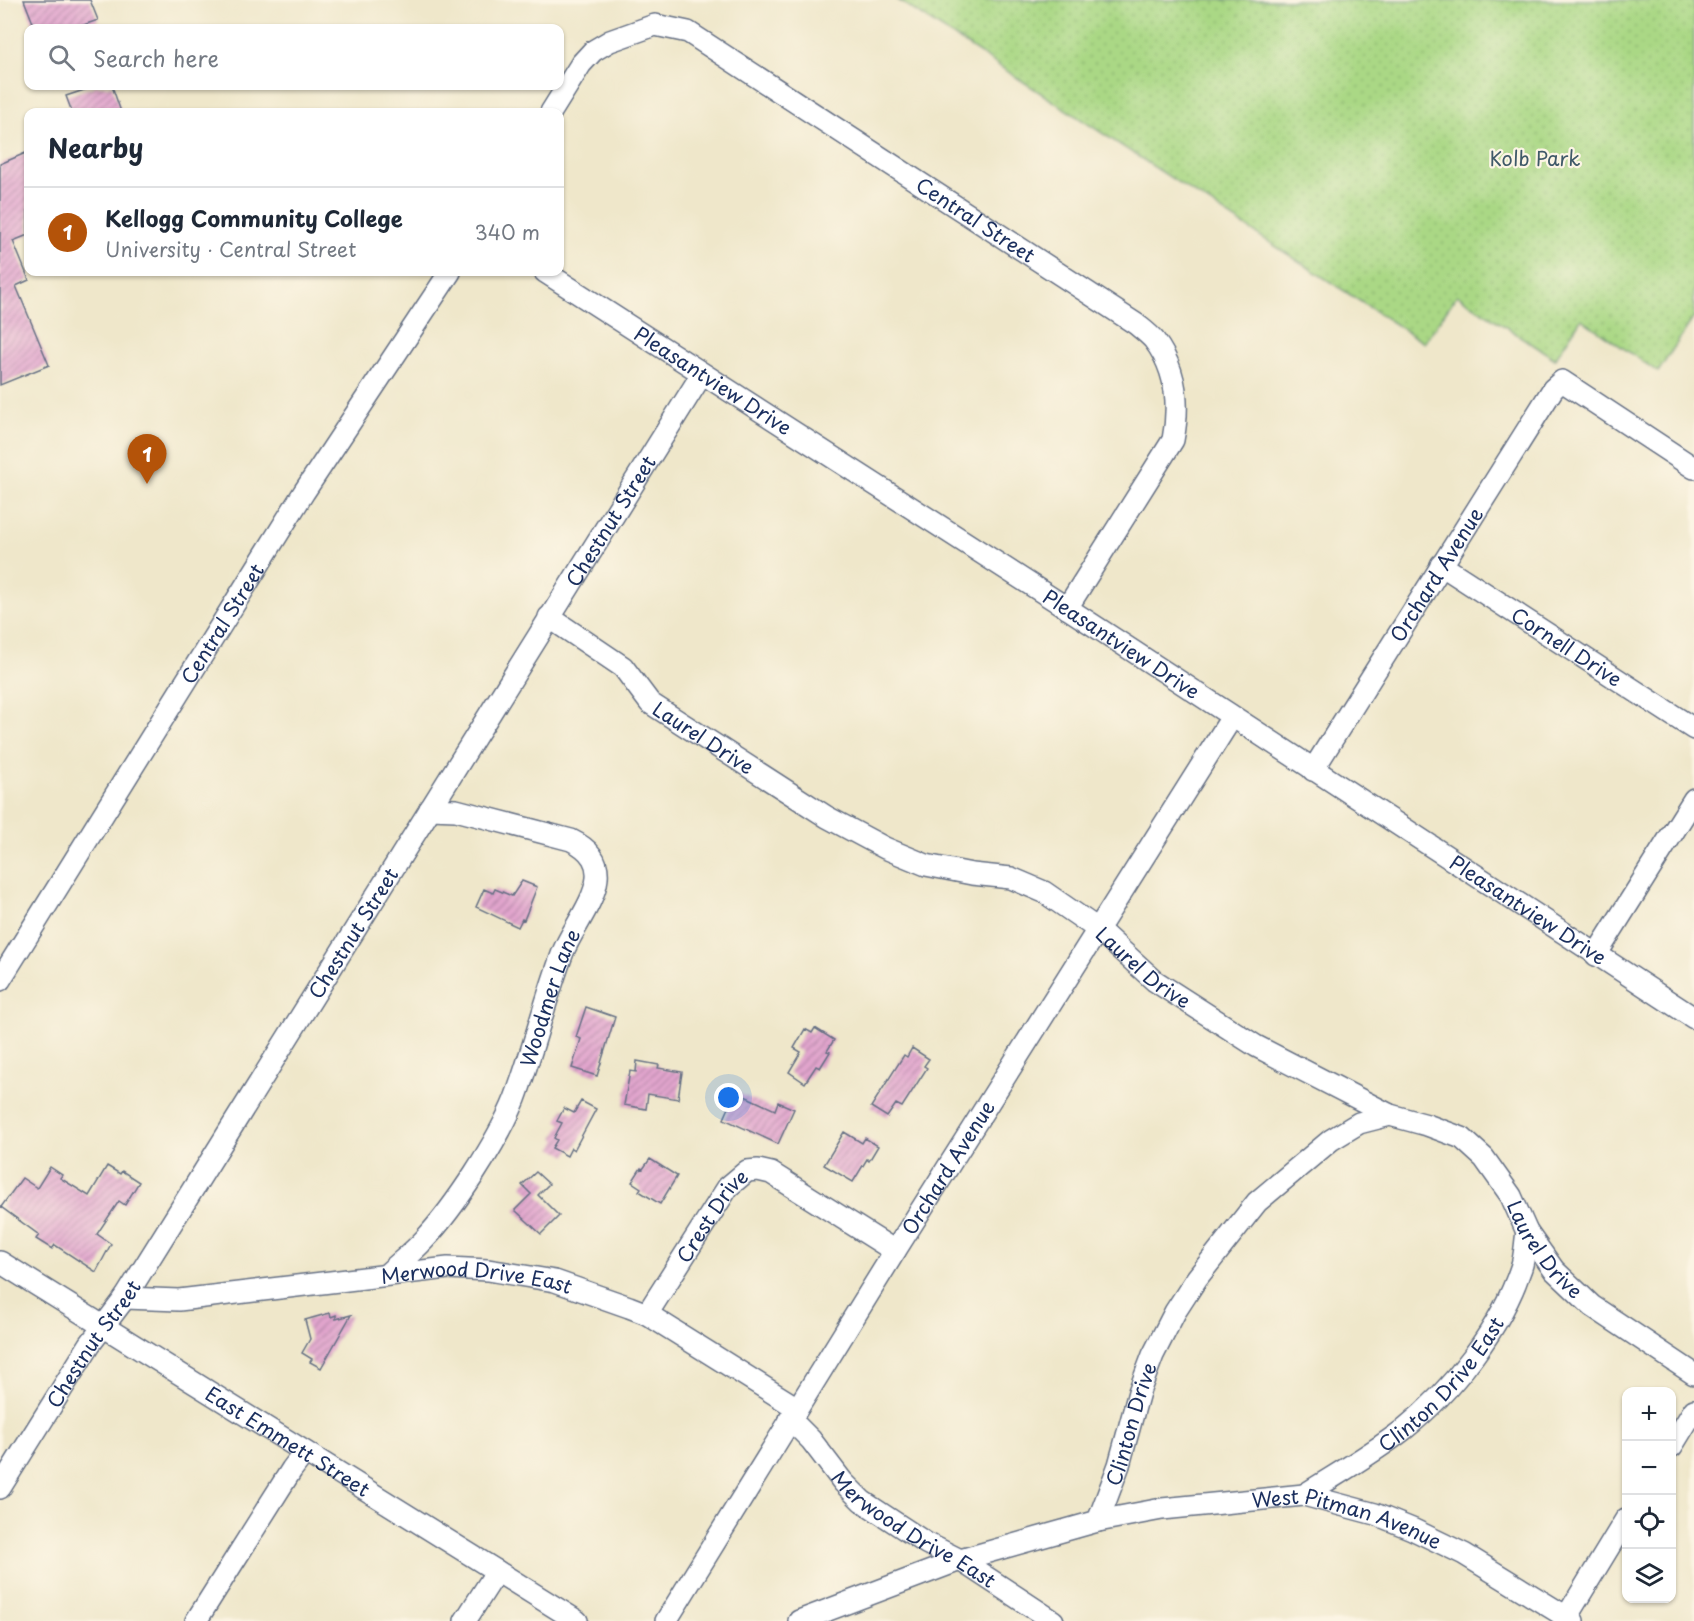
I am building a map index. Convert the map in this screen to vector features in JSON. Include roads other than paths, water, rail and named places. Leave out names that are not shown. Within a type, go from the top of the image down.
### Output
[{"type":"street","name":"Central Street","points":[[554,108],[581,64],[593,51],[610,41],[655,25],[688,32],[1136,324],[1154,340],[1166,361],[1175,385],[1178,415],[1173,440],[1067,609]]},
{"type":"street","name":"Central Street","points":[[0,980],[304,492],[447,276]]},
{"type":"street","name":"Pleasantview Drive","points":[[551,276],[1694,1018]]},
{"type":"street","name":"Chestnut Street","points":[[0,1488],[103,1326],[125,1298],[702,374]]},
{"type":"street","name":"Orchard Avenue","points":[[1313,770],[1553,389],[1562,381],[1694,468]]},
{"type":"street","name":"Cornell Drive","points":[[1441,565],[1694,729]]},
{"type":"street","name":"Laurel Drive","points":[[549,617],[623,667],[650,703],[827,817],[885,848],[926,865],[972,874],[1011,878],[1044,892],[1099,930],[1155,981],[1247,1040],[1390,1115],[1462,1138],[1484,1158],[1511,1196],[1527,1232],[1554,1270],[1592,1306],[1694,1374]]},
{"type":"street","name":"Orchard Avenue","points":[[666,1621],[895,1251],[1232,717]]},
{"type":"street","points":[[1596,955],[1694,799]]},
{"type":"street","name":"Woodmer Lane","points":[[387,1274],[424,1241],[468,1181],[494,1140],[514,1101],[564,951],[597,883],[596,870],[591,856],[583,846],[571,840],[456,810],[430,809]]},
{"type":"street","name":"Clinton Drive","points":[[1098,1521],[1119,1465],[1139,1392],[1153,1355],[1175,1312],[1197,1278],[1257,1202],[1331,1140],[1359,1123],[1390,1115]]},
{"type":"street","name":"Crest Drive","points":[[647,1314],[728,1187],[747,1171],[758,1170],[786,1181],[895,1251]]},
{"type":"street","name":"Clinton Drive East","points":[[1304,1495],[1404,1429],[1442,1394],[1475,1353],[1502,1312],[1521,1267],[1527,1232]]},
{"type":"street","name":"East Emmett Street","points":[[0,1262],[577,1621]]},
{"type":"street","name":"Merwood Drive East","points":[[125,1298],[179,1300],[448,1268],[488,1270],[555,1281],[647,1314],[794,1414],[843,1482],[862,1501],[926,1543],[960,1560],[1053,1621]]},
{"type":"street","points":[[1674,1441],[1694,1410]]},
{"type":"street","points":[[196,1621],[305,1452]]},
{"type":"street","name":"West Pitman Avenue","points":[[1098,1521],[1162,1509],[1304,1495],[1375,1514],[1412,1529],[1464,1554],[1568,1620]]},
{"type":"street","points":[[799,1621],[960,1560],[1098,1521]]},
{"type":"street","points":[[1568,1620],[1622,1526]]},
{"type":"street","points":[[465,1621],[496,1571]]},
{"type":"place","name":"Kellogg Community College","points":[[147,484]]},
{"type":"park label","name":"Kolb Park","points":[[1535,158]]}]
